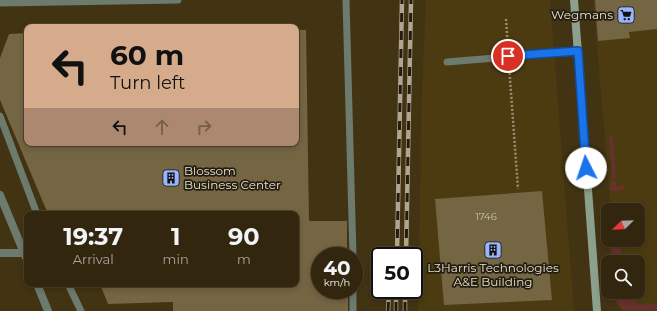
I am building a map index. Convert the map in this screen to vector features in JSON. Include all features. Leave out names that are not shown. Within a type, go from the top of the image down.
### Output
[{"type":"main road","points":[[574,0],[597,311]]},
{"type":"street","points":[[0,195],[24,251]]},
{"type":"street","points":[[0,253],[24,256]]},
{"type":"street","points":[[38,287],[48,311]]},
{"type":"lane","points":[[0,3],[178,0]]},
{"type":"lane","points":[[346,0],[353,247]]},
{"type":"lane","points":[[447,62],[578,51]]},
{"type":"lane","points":[[0,116],[36,211]]},
{"type":"lane","points":[[69,287],[81,311]]},
{"type":"lane","points":[[353,311],[354,299]]},
{"type":"path","points":[[506,19],[518,189]]},
{"type":"shaded area","points":[[426,0],[550,0],[574,311],[418,311],[418,299],[423,299],[423,247],[419,247],[422,91]]},
{"type":"shaded area","points":[[593,0],[657,0],[657,311],[623,311],[614,301],[614,299],[645,299],[645,255],[610,255],[610,247],[645,247],[645,203],[610,203]]},
{"type":"shaded area","points":[[609,136],[613,136],[616,178],[612,178]]},
{"type":"shaded area","points":[[610,178],[611,181],[616,181],[616,186],[624,185],[626,189],[615,191],[609,190],[611,188]]},
{"type":"shaded area","points":[[611,247],[621,247],[621,255],[612,255]]},
{"type":"shaded area","points":[[616,299],[637,299],[637,304],[657,304],[657,310],[622,310],[617,303]]},
{"type":"building","name":"Wegmans","points":[[595,0],[657,0],[657,29],[629,32],[630,38],[598,41]]},
{"type":"building","name":"Blossom Business Center","points":[[299,30],[306,30],[309,221],[347,221],[347,247],[311,247],[311,299],[348,299],[348,311],[173,311],[173,302],[108,304],[101,287],[299,287],[299,211],[47,211],[0,100],[0,58],[9,34],[24,33],[24,146],[299,146]]},
{"type":"building","name":"L3Harris Technologies A&E Building","points":[[542,191],[552,300],[444,305],[435,199]]},
{"type":"railway","points":[[397,247],[402,0]]},
{"type":"railway","points":[[406,247],[411,0]]},
{"type":"railway","points":[[388,311],[389,299]]},
{"type":"railway","points":[[396,299],[396,311]]},
{"type":"railway","points":[[405,299],[405,311]]},
{"type":"place","name":"Wegmans","points":[[626,15]]},
{"type":"place","name":"Blossom Business Center","points":[[171,178]]},
{"type":"place","name":"L3Harris Technologies A&E Building","points":[[493,250]]},
{"type":"route","points":[[508,56],[578,51],[586,168]]}]
